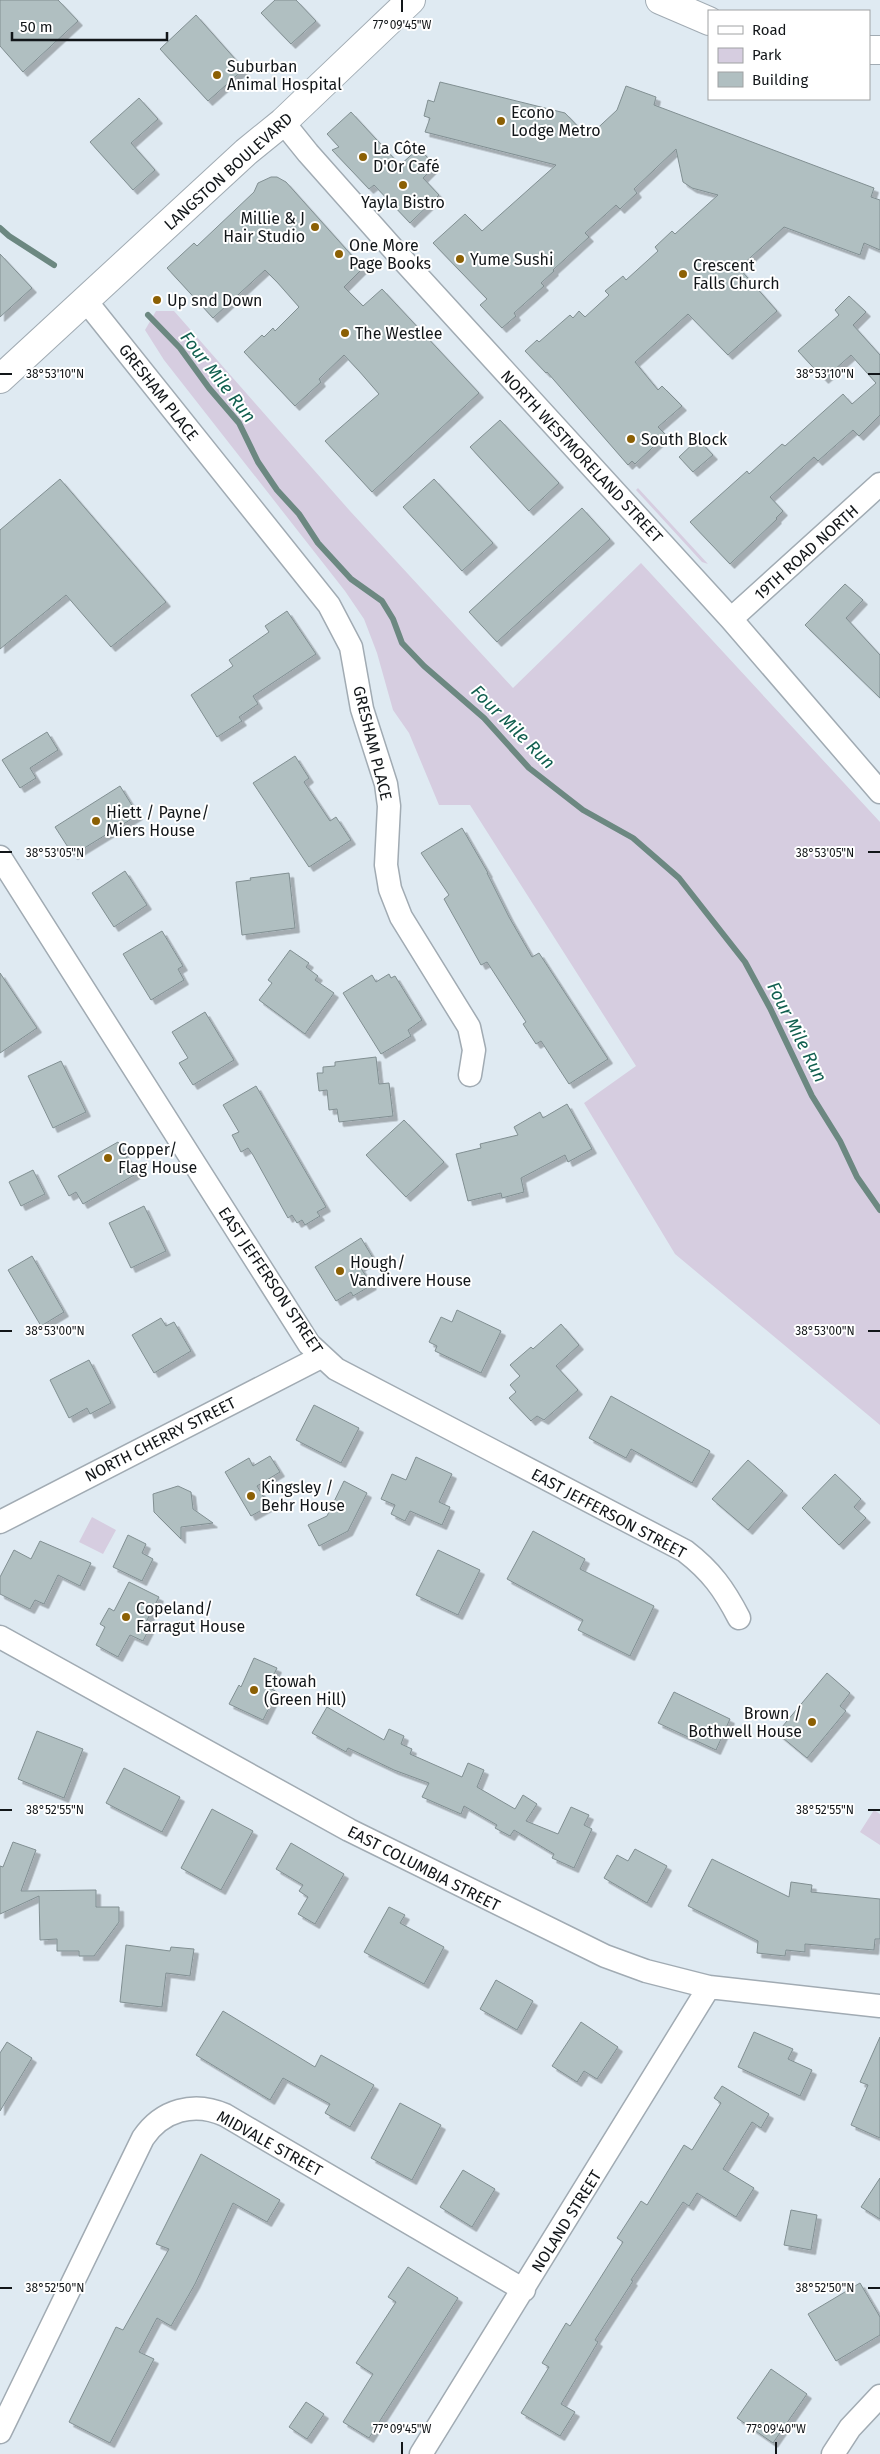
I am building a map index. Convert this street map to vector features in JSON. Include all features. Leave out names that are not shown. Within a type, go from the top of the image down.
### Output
[{"type":"main road","name":"LANGSTON BOULEVARD","points":[[0,379],[246,152],[283,122],[411,0]]},
{"type":"main road","points":[[660,0],[708,21]]},
{"type":"street","name":"NORTH WESTMORELAND STREET","points":[[283,122],[409,267],[731,619],[880,792]]},
{"type":"street","name":"GRESHAM PLACE","points":[[86,301],[329,606],[342,626],[351,646],[362,709],[386,784],[389,806],[386,865],[390,889],[402,917],[469,1026],[474,1050],[470,1075]]},
{"type":"street","name":"19TH ROAD NORTH","points":[[731,619],[880,484]]},
{"type":"street","name":"EAST JEFFERSON STREET","points":[[0,857],[309,1344],[321,1357],[336,1369],[684,1551],[705,1567],[725,1591],[739,1618]]},
{"type":"street","name":"NORTH CHERRY STREET","points":[[0,1522],[321,1357]]},
{"type":"street","name":"EAST COLUMBIA STREET","points":[[0,1637],[349,1830],[567,1940],[633,1966],[709,1987],[880,2006]]},
{"type":"street","name":"NOLAND STREET","points":[[421,2454],[524,2290],[709,1987]]},
{"type":"street","name":"MIDVALE STREET","points":[[0,2432],[143,2138],[150,2126],[160,2119],[184,2110],[206,2108],[225,2115],[524,2290]]},
{"type":"street","points":[[833,2454],[850,2428],[880,2396]]},
{"type":"green space","points":[[156,311],[174,311],[350,511],[513,688],[641,563],[880,822],[880,1425],[675,1254],[584,1103],[636,1066],[470,805],[439,805],[409,733],[393,710],[377,653],[364,619],[345,591],[164,360],[145,330]]},
{"type":"green space","points":[[638,488],[708,564],[702,562],[636,490]]},
{"type":"green space","points":[[92,1517],[116,1530],[103,1554],[79,1542]]},
{"type":"green space","points":[[874,1810],[880,1814],[880,1845],[860,1832]]},
{"type":"building","points":[[0,0],[58,0],[78,21],[23,72],[0,46]]},
{"type":"building","points":[[275,0],[296,0],[316,21],[291,44],[261,13]]},
{"type":"building","points":[[196,15],[244,69],[208,101],[160,49]]},
{"type":"building","name":"Crescent Falls Church","points":[[440,82],[565,113],[588,137],[617,110],[626,86],[656,97],[654,105],[874,188],[871,197],[880,200],[880,250],[864,243],[860,255],[784,227],[739,268],[777,311],[728,355],[688,314],[635,362],[658,390],[662,386],[682,406],[658,427],[666,435],[635,464],[632,461],[628,465],[547,372],[525,351],[537,340],[539,342],[570,315],[573,318],[579,311],[585,317],[609,295],[605,291],[623,276],[626,280],[658,251],[655,247],[672,231],[675,234],[718,195],[692,188],[683,182],[676,149],[634,189],[637,193],[620,209],[616,205],[585,233],[589,237],[553,270],[541,283],[544,286],[514,313],[516,316],[502,328],[480,305],[487,299],[433,243],[465,214],[482,231],[556,165],[425,132],[430,118],[424,116],[428,100],[434,102]]},
{"type":"building","points":[[139,98],[158,119],[131,143],[155,170],[133,190],[90,142]]},
{"type":"building","points":[[351,112],[400,165],[419,148],[435,166],[423,178],[439,195],[410,223],[374,185],[369,189],[332,150],[339,147],[327,134]]},
{"type":"building","name":"The Westlee","points":[[271,177],[277,177],[286,182],[363,268],[344,287],[363,306],[382,289],[479,393],[372,492],[325,441],[379,394],[359,371],[344,355],[319,379],[321,382],[295,406],[244,352],[262,335],[264,337],[273,328],[275,331],[299,307],[277,282],[265,270],[213,318],[167,268],[194,243],[197,246],[254,192],[258,183]]},
{"type":"building","points":[[0,254],[32,288],[0,317]]},
{"type":"building","points":[[849,296],[866,312],[853,325],[880,355],[880,415],[859,436],[853,430],[818,461],[814,457],[770,497],[783,511],[730,564],[690,522],[747,471],[749,474],[782,444],[785,446],[843,394],[852,404],[876,383],[851,355],[824,379],[798,351],[839,315],[835,310]]},
{"type":"building","points":[[500,420],[559,483],[529,511],[470,447]]},
{"type":"building","points":[[698,439],[713,455],[693,472],[679,457]]},
{"type":"building","points":[[60,479],[166,602],[111,647],[66,595],[0,649],[0,530]]},
{"type":"building","points":[[434,479],[493,543],[462,571],[403,507]]},
{"type":"building","points":[[582,508],[610,539],[497,642],[469,612]]},
{"type":"building","points":[[845,584],[863,600],[846,618],[880,655],[880,698],[805,625]]},
{"type":"building","points":[[287,611],[316,654],[253,696],[258,704],[239,717],[242,721],[217,737],[191,695],[233,666],[229,660],[269,632],[265,626]]},
{"type":"building","points":[[47,732],[58,750],[30,768],[36,778],[20,788],[2,760]]},
{"type":"building","points":[[295,756],[309,778],[304,782],[330,821],[336,817],[351,840],[309,867],[253,783]]},
{"type":"building","name":"Hiett / Payne/ Miers House","points":[[120,786],[138,815],[73,855],[55,827]]},
{"type":"building","points":[[462,828],[532,957],[539,953],[608,1059],[569,1084],[541,1041],[536,1044],[523,1024],[526,1022],[487,962],[481,965],[444,899],[449,895],[421,853]]},
{"type":"building","points":[[125,871],[147,905],[114,927],[92,893]]},
{"type":"building","points":[[289,873],[295,928],[242,935],[236,882],[251,880],[250,878]]},
{"type":"building","points":[[162,931],[183,966],[178,969],[184,980],[151,1000],[123,954]]},
{"type":"building","points":[[290,950],[309,963],[306,967],[318,976],[315,980],[334,993],[305,1034],[259,1000],[272,983],[268,980]]},
{"type":"building","points":[[0,973],[37,1028],[0,1053]]},
{"type":"building","points":[[389,974],[391,978],[395,976],[422,1020],[408,1030],[411,1036],[381,1054],[343,993],[372,975],[376,982]]},
{"type":"building","points":[[205,1012],[234,1060],[193,1085],[179,1063],[188,1058],[172,1032]]},
{"type":"building","points":[[376,1057],[379,1084],[389,1083],[393,1116],[339,1122],[337,1109],[329,1110],[327,1090],[319,1091],[317,1073],[323,1073],[323,1067],[335,1066],[335,1062]]},
{"type":"building","points":[[61,1061],[86,1112],[53,1128],[28,1076]]},
{"type":"building","points":[[256,1086],[326,1207],[317,1212],[320,1216],[305,1225],[302,1220],[297,1223],[292,1215],[288,1218],[253,1155],[248,1148],[241,1152],[232,1135],[239,1132],[223,1105]]},
{"type":"building","points":[[567,1104],[592,1149],[568,1162],[565,1155],[521,1178],[524,1192],[502,1198],[501,1193],[468,1201],[456,1154],[481,1148],[480,1144],[518,1135],[514,1127],[540,1112],[543,1118]]},
{"type":"building","points":[[404,1120],[444,1162],[406,1197],[366,1155]]},
{"type":"building","name":"Copper/ Flag House","points":[[118,1142],[136,1174],[83,1204],[76,1192],[69,1196],[58,1176]]},
{"type":"building","points":[[33,1170],[45,1194],[21,1206],[9,1182]]},
{"type":"building","points":[[144,1206],[166,1251],[131,1268],[109,1223]]},
{"type":"building","name":"Hough/ Vandivere House","points":[[361,1238],[373,1258],[360,1267],[372,1285],[353,1296],[351,1292],[336,1301],[315,1267]]},
{"type":"building","points":[[32,1256],[64,1312],[41,1326],[8,1270]]},
{"type":"building","points":[[457,1310],[501,1331],[481,1373],[435,1351],[437,1346],[429,1342],[441,1317],[452,1322]]},
{"type":"building","points":[[161,1318],[166,1326],[174,1322],[191,1351],[154,1373],[132,1335]]},
{"type":"building","points":[[561,1324],[579,1345],[556,1366],[578,1390],[544,1420],[537,1416],[531,1421],[509,1398],[516,1392],[510,1385],[520,1376],[510,1365],[531,1347],[533,1349]]},
{"type":"building","points":[[89,1360],[111,1403],[90,1414],[87,1408],[69,1418],[50,1380]]},
{"type":"building","points":[[611,1396],[710,1451],[692,1483],[631,1449],[626,1458],[589,1438]]},
{"type":"building","points":[[314,1405],[359,1428],[341,1463],[296,1440]]},
{"type":"building","name":"Kingsley / Behr House","points":[[270,1456],[280,1472],[257,1486],[269,1506],[251,1516],[225,1472],[249,1458],[253,1466]]},
{"type":"building","points":[[416,1457],[452,1474],[439,1502],[450,1507],[442,1525],[410,1511],[405,1521],[391,1514],[395,1505],[381,1499],[392,1474],[406,1480]]},
{"type":"building","points":[[748,1460],[783,1491],[748,1530],[712,1499]]},
{"type":"building","points":[[835,1474],[861,1499],[854,1507],[866,1518],[839,1545],[802,1508]]},
{"type":"building","points":[[344,1481],[367,1493],[348,1531],[319,1546],[308,1525],[327,1516]]},
{"type":"building","points":[[178,1486],[191,1492],[193,1509],[213,1523],[181,1527],[181,1539],[154,1512],[153,1494]]},
{"type":"building","points":[[533,1531],[585,1559],[580,1569],[654,1606],[630,1656],[578,1630],[583,1620],[507,1579]]},
{"type":"building","points":[[128,1535],[146,1544],[142,1553],[153,1559],[142,1581],[113,1567]]},
{"type":"building","points":[[40,1541],[91,1563],[80,1586],[58,1575],[44,1604],[35,1600],[30,1609],[0,1594],[0,1577],[14,1550],[31,1559]]},
{"type":"building","points":[[438,1550],[480,1570],[458,1615],[416,1595]]},
{"type":"building","name":"Copeland/ Farragut House","points":[[129,1582],[159,1597],[145,1624],[150,1627],[143,1641],[130,1635],[118,1657],[96,1645],[105,1627],[100,1624],[109,1608],[114,1611]]},
{"type":"building","name":"Etowah (Green Hill)","points":[[254,1658],[277,1668],[268,1687],[277,1692],[263,1720],[229,1704],[239,1685],[241,1687]]},
{"type":"building","name":"Brown / Bothwell House","points":[[827,1673],[850,1693],[840,1706],[846,1711],[807,1758],[777,1733]]},
{"type":"building","points":[[674,1692],[730,1719],[716,1750],[658,1723]]},
{"type":"building","points":[[327,1707],[384,1740],[389,1729],[404,1736],[401,1744],[412,1749],[410,1754],[462,1777],[468,1763],[484,1770],[477,1787],[515,1809],[523,1795],[537,1804],[526,1821],[558,1834],[571,1807],[589,1815],[584,1825],[592,1829],[574,1868],[552,1858],[554,1854],[514,1830],[510,1836],[495,1828],[497,1825],[464,1806],[461,1814],[422,1797],[429,1783],[394,1770],[348,1748],[346,1752],[312,1733]]},
{"type":"building","points":[[37,1731],[83,1749],[64,1798],[18,1779]]},
{"type":"building","points":[[124,1768],[180,1797],[162,1832],[106,1803]]},
{"type":"building","points":[[212,1809],[253,1831],[221,1890],[181,1868]]},
{"type":"building","points":[[13,1842],[36,1850],[21,1891],[96,1890],[96,1907],[119,1907],[119,1922],[94,1956],[79,1956],[79,1951],[57,1951],[57,1939],[40,1940],[39,1896],[0,1914],[0,1866],[3,1867]]},
{"type":"building","points":[[291,1843],[344,1874],[315,1924],[298,1914],[308,1897],[299,1891],[303,1885],[276,1869]]},
{"type":"building","points":[[635,1849],[667,1866],[647,1903],[604,1878],[617,1855],[628,1861]]},
{"type":"building","points":[[712,1859],[789,1897],[791,1882],[812,1885],[811,1892],[880,1899],[880,1939],[875,1939],[874,1950],[805,1944],[805,1952],[786,1950],[785,1956],[757,1953],[758,1941],[688,1906]]},
{"type":"building","points":[[389,1907],[405,1915],[400,1923],[444,1947],[424,1984],[364,1952]]},
{"type":"building","points":[[126,1945],[170,1951],[171,1947],[194,1949],[190,1976],[166,1973],[162,2007],[120,2002]]},
{"type":"building","points":[[496,1980],[533,2001],[517,2030],[480,2009]]},
{"type":"building","points":[[223,2011],[315,2067],[321,2055],[374,2085],[350,2127],[325,2113],[330,2104],[283,2078],[270,2100],[196,2055]]},
{"type":"building","points":[[581,2022],[618,2047],[597,2079],[584,2071],[577,2082],[552,2066]]},
{"type":"building","points":[[754,2032],[793,2049],[788,2059],[812,2070],[800,2096],[738,2067]]},
{"type":"building","points":[[880,2037],[880,2138],[851,2125],[868,2085],[860,2082]]},
{"type":"building","points":[[7,2042],[32,2058],[0,2111],[0,2053]]},
{"type":"building","points":[[722,2086],[769,2114],[761,2128],[752,2122],[723,2169],[754,2188],[736,2217],[697,2193],[689,2206],[683,2202],[631,2280],[633,2281],[595,2340],[598,2342],[561,2404],[575,2412],[560,2436],[521,2413],[549,2367],[542,2363],[566,2323],[570,2326],[623,2242],[617,2238],[641,2201],[647,2205],[684,2145],[692,2150],[721,2103],[714,2098]]},
{"type":"building","points":[[400,2103],[441,2125],[412,2180],[371,2158]]},
{"type":"building","points":[[201,2154],[280,2200],[267,2222],[233,2203],[195,2284],[171,2326],[157,2318],[139,2352],[154,2359],[110,2443],[69,2422],[116,2327],[123,2330],[169,2249],[156,2244]]},
{"type":"building","points":[[463,2170],[495,2189],[472,2227],[440,2207]]},
{"type":"building","points":[[880,2178],[880,2219],[861,2207]]},
{"type":"building","points":[[791,2210],[817,2215],[811,2250],[784,2245]]},
{"type":"building","points":[[408,2267],[458,2298],[369,2438],[343,2422],[373,2374],[356,2363],[396,2302],[388,2297]]},
{"type":"building","points":[[860,2283],[880,2317],[880,2335],[836,2361],[808,2314]]},
{"type":"building","points":[[771,2369],[807,2394],[773,2443],[737,2418]]},
{"type":"building","points":[[306,2402],[324,2414],[307,2439],[289,2427]]},
{"type":"waterway","name":"Four Mile Run","points":[[0,228],[9,236],[54,265]]},
{"type":"waterway","name":"Four Mile Run","points":[[148,315],[180,348],[209,388],[239,423],[258,462],[277,490],[299,514],[318,543],[351,579],[382,601],[393,619],[402,643],[424,666],[484,718],[529,768],[583,810],[633,838],[679,878],[745,962],[770,1008],[812,1096],[840,1141],[857,1177],[880,1210]]},
{"type":"place","name":"Suburban Animal Hospital","points":[[217,75]]},
{"type":"place","name":"Econo Lodge Metro","points":[[501,121]]},
{"type":"place","name":"La Côte D'Or Café","points":[[363,157]]},
{"type":"place","name":"Yayla Bistro","points":[[403,185]]},
{"type":"place","name":"Millie & J Hair Studio","points":[[315,227]]},
{"type":"place","name":"One More Page Books","points":[[339,254]]},
{"type":"place","name":"Yume Sushi","points":[[460,259]]},
{"type":"place","name":"Crescent Falls Church","points":[[683,274]]},
{"type":"place","name":"Up snd Down","points":[[157,300]]},
{"type":"place","name":"The Westlee","points":[[345,333]]},
{"type":"place","name":"South Block","points":[[631,439]]},
{"type":"place","name":"Hiett / Payne/ Miers House","points":[[96,821]]},
{"type":"place","name":"Copper/ Flag House","points":[[108,1158]]},
{"type":"place","name":"Hough/ Vandivere House","points":[[340,1271]]},
{"type":"place","name":"Kingsley / Behr House","points":[[251,1496]]},
{"type":"place","name":"Copeland/ Farragut House","points":[[126,1617]]},
{"type":"place","name":"Etowah (Green Hill)","points":[[254,1690]]},
{"type":"place","name":"Brown / Bothwell House","points":[[812,1722]]}]
